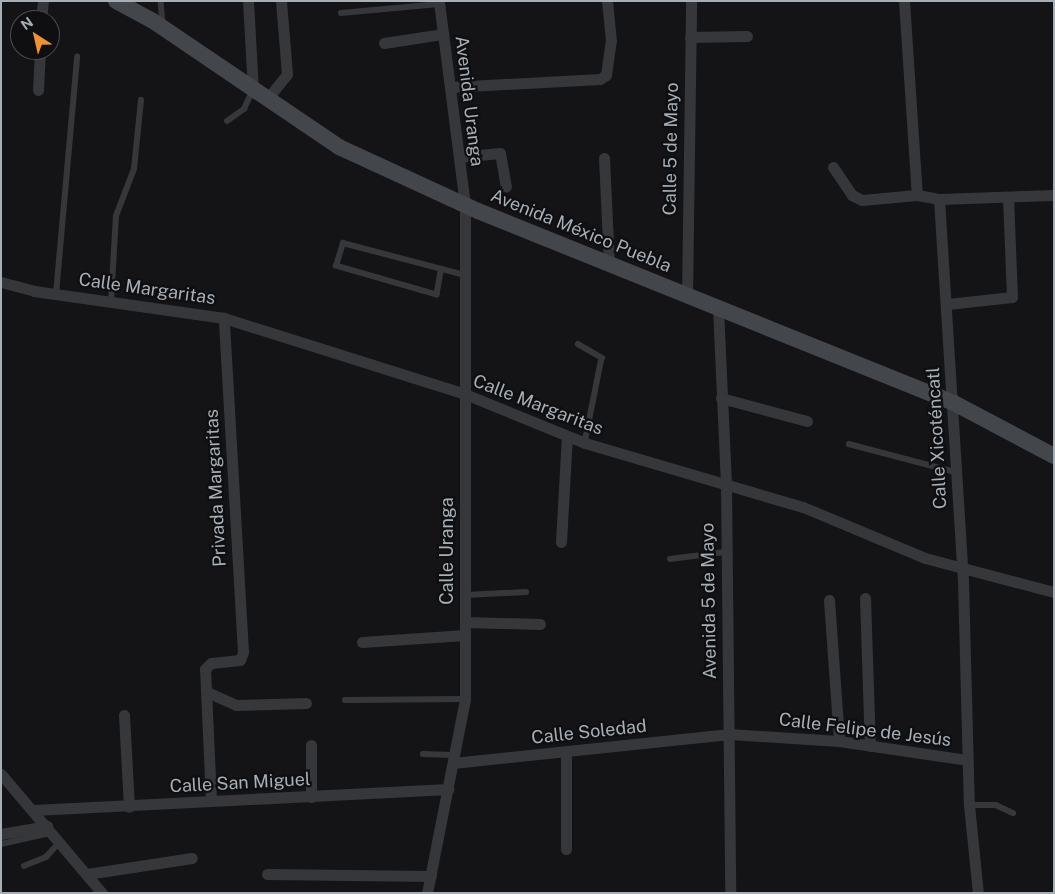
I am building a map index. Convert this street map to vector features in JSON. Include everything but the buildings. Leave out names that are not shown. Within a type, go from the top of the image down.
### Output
[{"type":"main road","name":"Avenida México Puebla","points":[[116,1],[164,29],[339,147],[465,205],[687,297],[954,403],[1054,456]]},
{"type":"street","points":[[248,1],[260,94],[287,74],[281,1]]},
{"type":"street","points":[[450,86],[600,79],[606,75],[611,41],[607,1]]},
{"type":"street","name":"Calle 5 de Mayo","points":[[687,297],[690,1]]},
{"type":"street","points":[[904,1],[917,196]]},
{"type":"street","name":"Avenida Uranga","points":[[439,2],[465,205]]},
{"type":"street","points":[[384,43],[443,34]]},
{"type":"street","points":[[690,37],[747,36]]},
{"type":"street","points":[[38,90],[40,60]]},
{"type":"street","points":[[459,157],[500,153],[506,186]]},
{"type":"street","points":[[604,158],[609,264]]},
{"type":"street","points":[[833,167],[852,194],[862,200],[917,196],[939,199],[1054,195]]},
{"type":"street","points":[[948,304],[1012,296],[1008,198]]},
{"type":"street","name":"Calle Xicoténcatl","points":[[939,199],[948,304],[954,403],[955,472],[963,569],[969,805],[978,893]]},
{"type":"street","name":"Calle Uranga","points":[[427,893],[465,699],[465,205]]},
{"type":"street","name":"Calle Margaritas","points":[[1,282],[56,294],[224,318],[465,394],[585,443],[726,486],[804,507],[925,558],[1054,592]]},
{"type":"street","name":"Avenida 5 de Mayo","points":[[718,308],[726,486],[725,552],[730,893]]},
{"type":"street","name":"Privada Margaritas","points":[[207,692],[206,665],[243,657],[224,318]]},
{"type":"street","points":[[721,398],[807,421]]},
{"type":"street","points":[[561,542],[567,436]]},
{"type":"street","points":[[865,598],[870,746]]},
{"type":"street","points":[[829,600],[839,741]]},
{"type":"street","points":[[465,622],[540,624]]},
{"type":"street","points":[[362,642],[465,635]]},
{"type":"street","points":[[212,800],[207,692],[236,705],[306,704]]},
{"type":"street","points":[[124,715],[129,806]]},
{"type":"street","name":"Calle Felipe de Jesús","points":[[729,734],[839,741],[967,760]]},
{"type":"street","name":"Calle Soledad","points":[[454,759],[566,753],[729,734]]},
{"type":"street","points":[[311,745],[311,797]]},
{"type":"street","points":[[566,753],[566,850]]},
{"type":"street","points":[[1,774],[34,810],[102,893]]},
{"type":"street","name":"Calle San Miguel","points":[[34,810],[448,789]]},
{"type":"street","points":[[1,834],[53,834]]},
{"type":"street","points":[[87,874],[192,858]]},
{"type":"street","points":[[267,874],[431,876]]},
{"type":"lane","points":[[161,1],[164,29]]},
{"type":"lane","points":[[341,13],[439,2]]},
{"type":"lane","points":[[56,294],[76,57]]},
{"type":"lane","points":[[227,121],[260,94]]},
{"type":"lane","points":[[111,302],[116,216],[134,169],[141,100]]},
{"type":"lane","points":[[441,272],[437,295],[336,266],[343,243],[441,272],[465,275]]},
{"type":"lane","points":[[578,344],[602,358],[585,443]]},
{"type":"lane","points":[[848,444],[955,472]]},
{"type":"lane","points":[[670,559],[725,552]]},
{"type":"lane","points":[[465,595],[526,592]]},
{"type":"lane","points":[[345,700],[465,699]]},
{"type":"lane","points":[[423,754],[454,759]]},
{"type":"lane","points":[[969,805],[996,805],[1013,813]]},
{"type":"lane","points":[[1,844],[53,834],[46,856],[24,866]]}]
